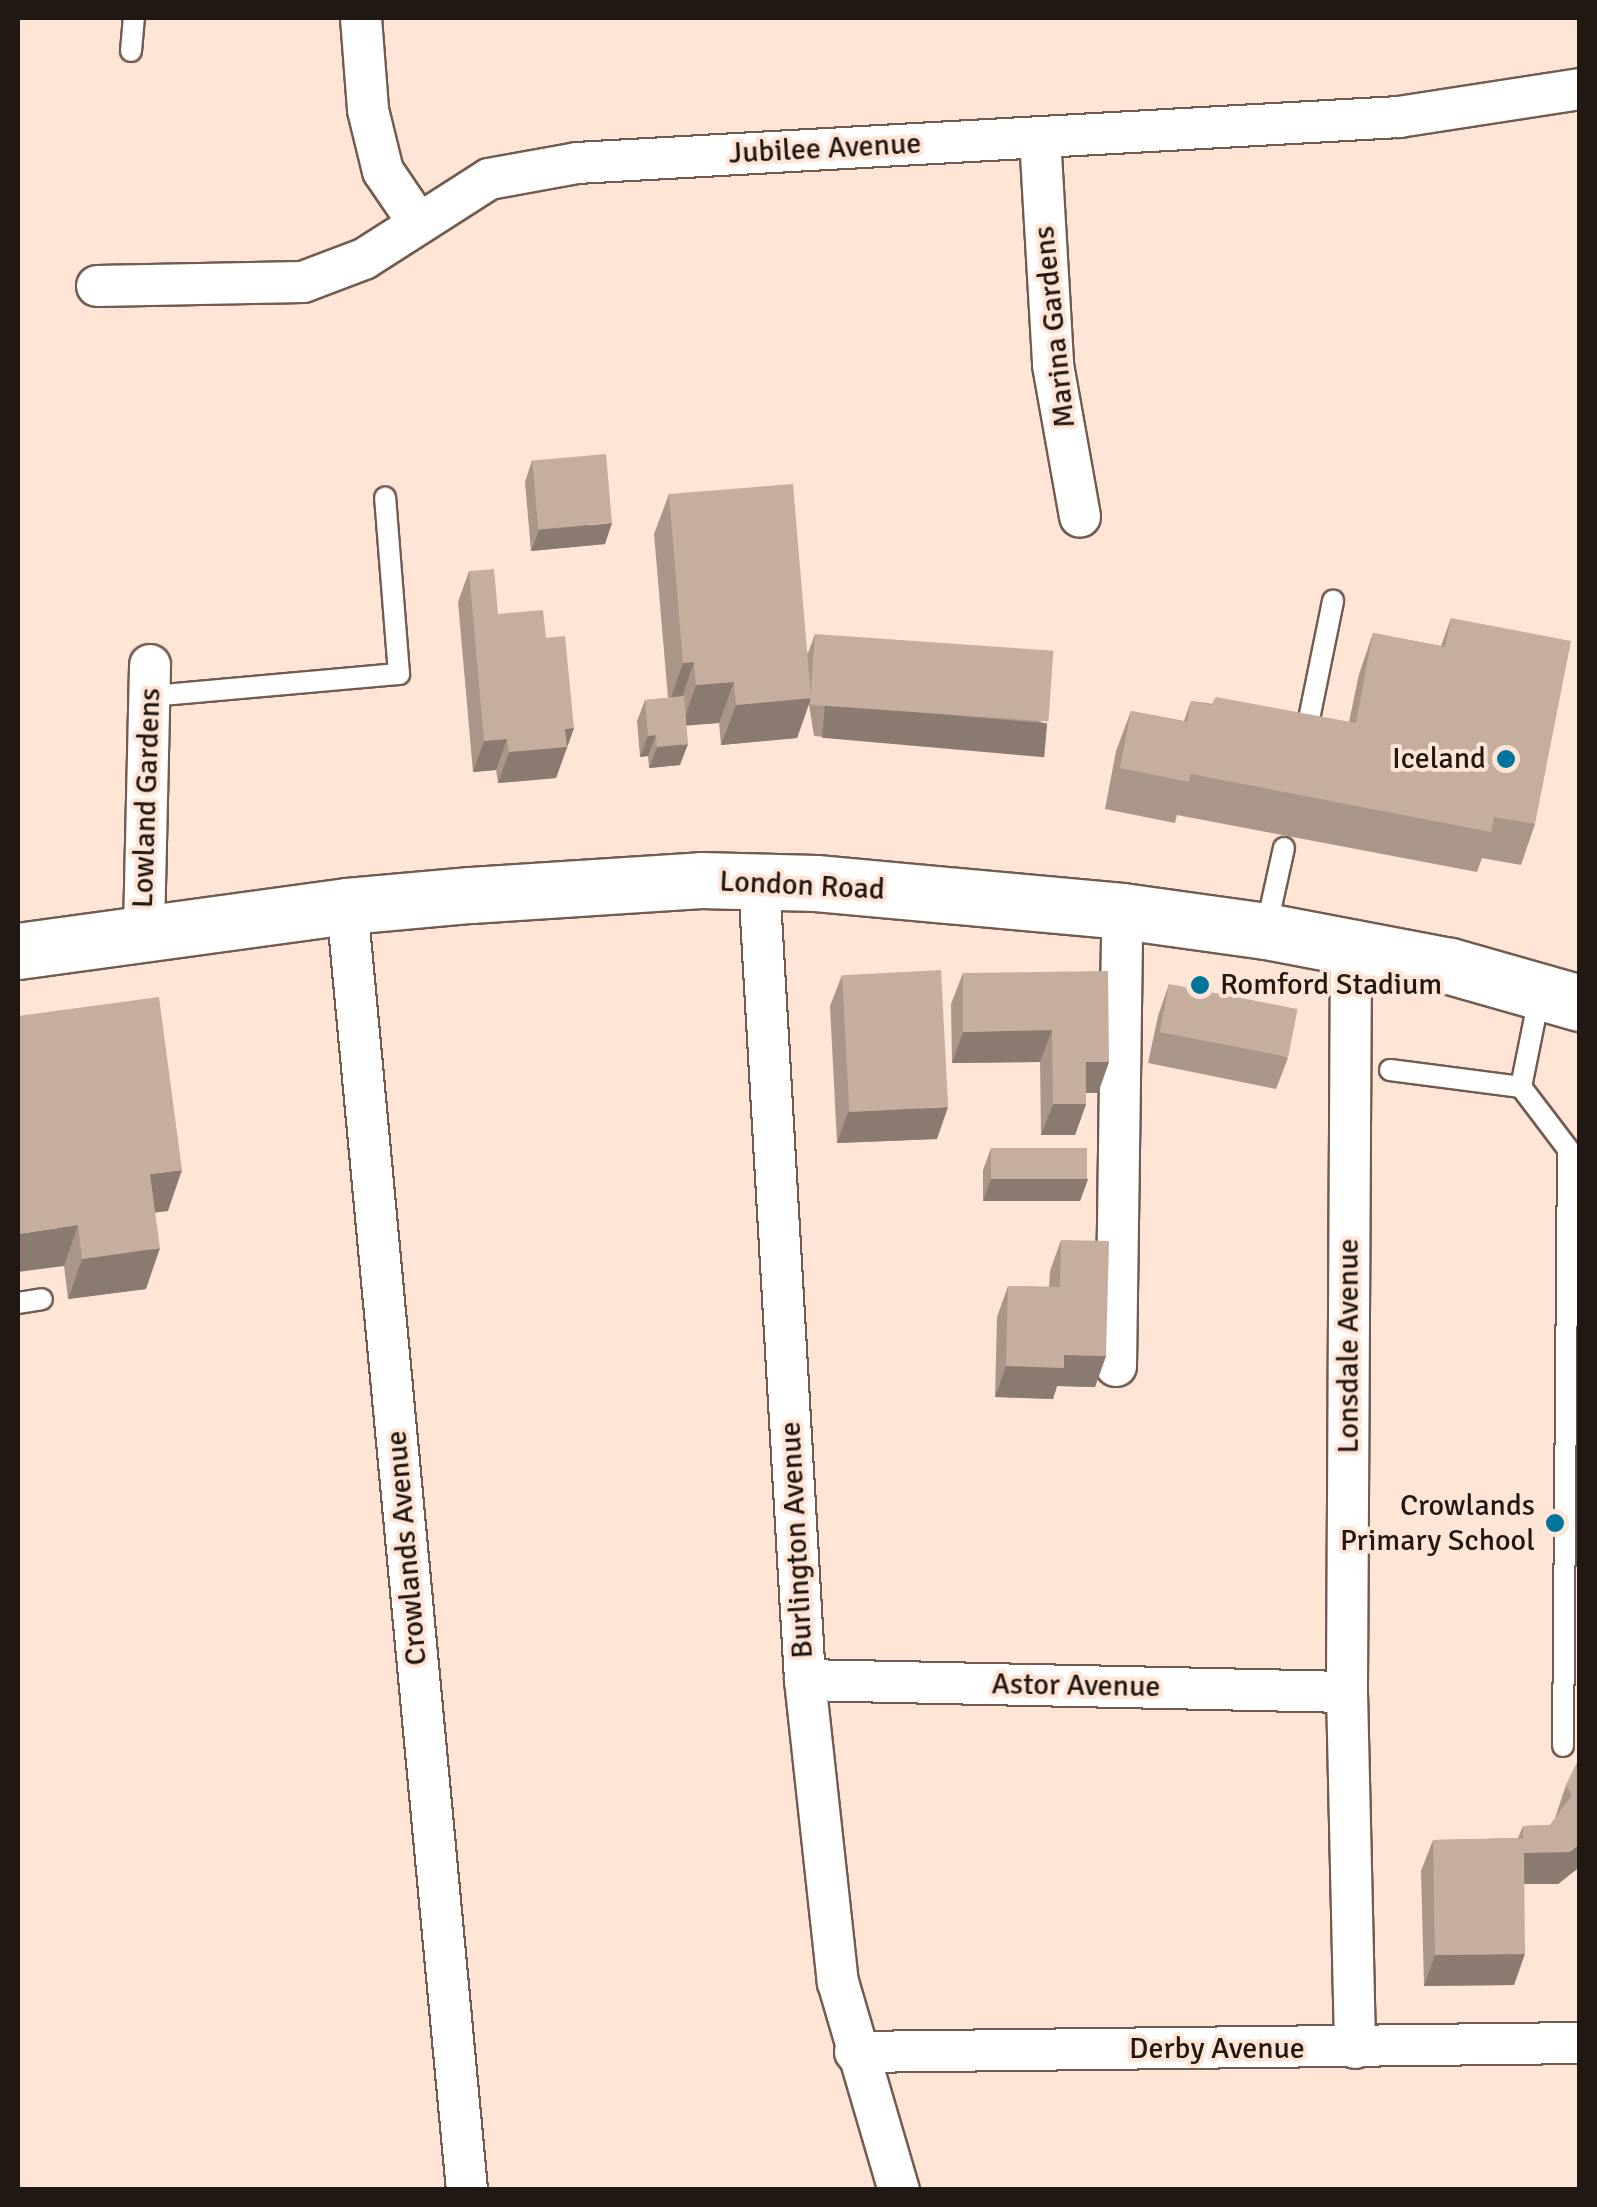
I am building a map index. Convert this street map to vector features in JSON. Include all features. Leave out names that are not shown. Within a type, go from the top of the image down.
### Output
[{"type":"main road","name":"London Road","points":[[18,951],[347,906],[702,880],[1122,911],[1351,945],[1560,997]]},
{"type":"street","points":[[361,18],[368,110],[383,171],[417,221]]},
{"type":"street","name":"Jubilee Avenue","points":[[97,286],[303,282],[364,259],[417,221],[490,179],[577,163],[1398,117],[1580,89]]},
{"type":"street","name":"Marina Gardens","points":[[1040,136],[1053,365],[1080,517]]},
{"type":"street","name":"Lowland Gardens","points":[[144,931],[151,680]]},
{"type":"street","name":"Burlington Avenue","points":[[759,882],[805,1680],[838,1982],[899,2190]]},
{"type":"street","name":"Crowlands Avenue","points":[[347,906],[466,2190]]},
{"type":"street","points":[[1116,1366],[1122,911]]},
{"type":"street","name":"Lonsdale Avenue","points":[[1351,945],[1347,1692],[1355,2048]]},
{"type":"street","name":"Astor Avenue","points":[[805,1680],[1347,1692]]},
{"type":"street","name":"Derby Avenue","points":[[856,2052],[1580,2042]]},
{"type":"lane","points":[[131,52],[134,18]]},
{"type":"lane","points":[[151,680],[399,674],[386,498]]},
{"type":"lane","points":[[1308,724],[1333,601]]},
{"type":"lane","points":[[1266,931],[1284,848]]},
{"type":"lane","points":[[1521,1087],[1560,997]]},
{"type":"lane","points":[[1390,1070],[1521,1087],[1568,1149],[1563,1746]]},
{"type":"lane","points":[[18,1303],[42,1299]]},
{"type":"building","points":[[606,454],[612,523],[538,529],[532,460]]},
{"type":"building","points":[[793,484],[811,698],[736,705],[734,682],[696,685],[694,662],[683,663],[669,494]]},
{"type":"building","points":[[494,569],[498,614],[543,610],[546,638],[565,636],[574,728],[565,729],[567,747],[509,752],[507,739],[484,741],[469,571]]},
{"type":"building","points":[[1451,618],[1571,641],[1535,824],[1494,817],[1491,832],[1191,774],[1189,782],[1120,768],[1131,711],[1187,722],[1191,701],[1211,705],[1216,697],[1356,723],[1373,633],[1445,647]]},
{"type":"building","points":[[815,634],[1053,651],[1048,721],[810,705]]},
{"type":"building","points":[[684,696],[688,744],[657,747],[656,735],[648,736],[645,700]]},
{"type":"building","points":[[941,970],[948,1107],[849,1112],[842,975]]},
{"type":"building","points":[[1108,971],[1109,1062],[1086,1062],[1086,1104],[1053,1104],[1052,1030],[963,1032],[963,973]]},
{"type":"building","points":[[1169,984],[1298,1009],[1288,1057],[1160,1032]]},
{"type":"building","points":[[159,997],[182,1170],[150,1174],[160,1248],[82,1259],[78,1225],[18,1234],[18,1016]]},
{"type":"building","points":[[991,1148],[1087,1148],[1087,1179],[991,1179]]},
{"type":"building","points":[[1061,1240],[1109,1241],[1106,1356],[1064,1355],[1064,1368],[1006,1366],[1008,1286],[1060,1287]]},
{"type":"building","points":[[1580,1757],[1580,1844],[1570,1852],[1524,1853],[1525,1954],[1435,1955],[1433,1840],[1523,1838],[1523,1826],[1550,1825],[1572,1795],[1566,1785]]},
{"type":"place","name":"Iceland","points":[[1506,759]]},
{"type":"place","name":"Romford Stadium","points":[[1200,985]]},
{"type":"place","name":"Crowlands Primary School","points":[[1555,1523]]}]
